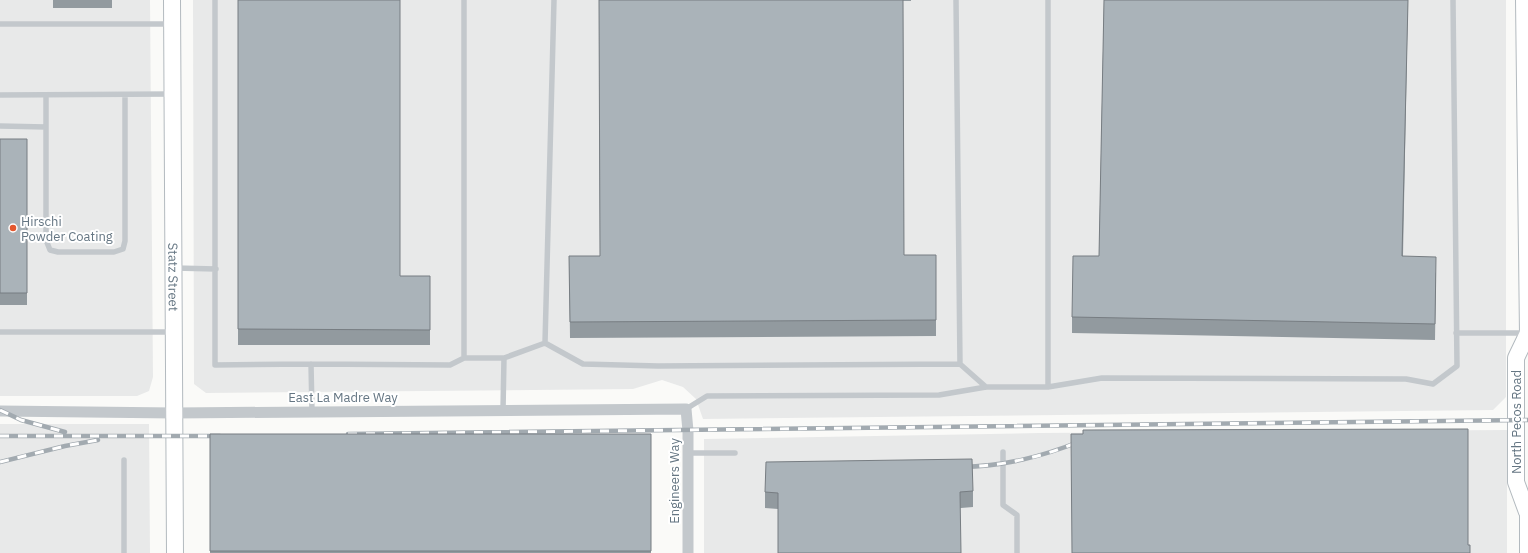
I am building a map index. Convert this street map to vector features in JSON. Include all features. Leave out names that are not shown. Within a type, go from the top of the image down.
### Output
[{"type":"street","name":"Statz Street","points":[[172,0],[175,553]]},
{"type":"street","name":"North Pecos Road","points":[[1524,0],[1528,334],[1516,358],[1516,482],[1528,510],[1528,552]]},
{"type":"street","name":"East La Madre Way","points":[[0,411],[175,413],[686,409]]},
{"type":"street","name":"Engineers Way","points":[[686,409],[688,453],[688,553]]},
{"type":"lane","points":[[215,0],[215,366],[311,364],[450,365],[464,358],[504,358],[545,343],[583,364],[658,366],[960,364],[986,387]]},
{"type":"lane","points":[[464,0],[464,358]]},
{"type":"lane","points":[[545,343],[554,0]]},
{"type":"lane","points":[[956,0],[960,364]]},
{"type":"lane","points":[[1048,0],[1048,387]]},
{"type":"lane","points":[[686,409],[707,396],[939,395],[986,387],[1048,387],[1102,378],[1406,379],[1433,384],[1457,366],[1454,0]]},
{"type":"lane","points":[[0,24],[172,24]]},
{"type":"lane","points":[[0,95],[173,94]]},
{"type":"lane","points":[[46,95],[46,240],[50,250],[58,252],[114,252],[123,249],[125,241],[125,95]]},
{"type":"lane","points":[[0,126],[46,127]]},
{"type":"lane","points":[[174,268],[216,269]]},
{"type":"lane","points":[[0,332],[175,332]]},
{"type":"lane","points":[[1456,333],[1528,334]]},
{"type":"lane","points":[[503,410],[504,358]]},
{"type":"lane","points":[[311,364],[312,412]]},
{"type":"lane","points":[[1003,452],[1003,506],[1017,515],[1017,553]]},
{"type":"lane","points":[[688,453],[736,453]]},
{"type":"lane","points":[[124,460],[124,553]]},
{"type":"shaded area","points":[[0,0],[150,0],[153,377],[149,391],[137,396],[0,396]]},
{"type":"shaded area","points":[[193,0],[1506,0],[1506,397],[1493,410],[703,419],[696,399],[683,387],[662,380],[633,389],[206,393],[194,384]]},
{"type":"shaded area","points":[[0,424],[149,424],[150,553],[0,553]]},
{"type":"shaded area","points":[[1507,430],[1507,553],[704,553],[704,439],[1039,433]]},
{"type":"building","points":[[238,0],[400,0],[400,276],[430,276],[430,330],[238,329]]},
{"type":"building","points":[[599,0],[903,0],[904,255],[936,255],[936,320],[570,322],[569,256],[600,256]]},
{"type":"building","points":[[1104,0],[1408,0],[1402,256],[1436,257],[1435,324],[1072,317],[1073,256],[1099,256]]},
{"type":"building","name":"Hirschi Powder Coating","points":[[0,139],[27,139],[27,293],[0,293]]},
{"type":"building","points":[[1468,429],[1468,545],[1470,545],[1470,553],[1072,553],[1071,434],[1083,434],[1083,430]]},
{"type":"building","points":[[210,434],[651,434],[651,551],[210,551]]},
{"type":"building","points":[[972,459],[973,491],[960,492],[961,553],[778,553],[778,493],[765,492],[766,462]]},
{"type":"railway","points":[[0,410],[21,420],[65,432]]},
{"type":"railway","points":[[348,434],[1528,420]]},
{"type":"railway","points":[[0,436],[220,436]]},
{"type":"railway","points":[[0,462],[65,446],[98,440]]},
{"type":"railway","points":[[961,467],[993,465],[1022,460],[1052,452],[1081,441]]},
{"type":"place","name":"Hirschi Powder Coating","points":[[13,228]]}]
